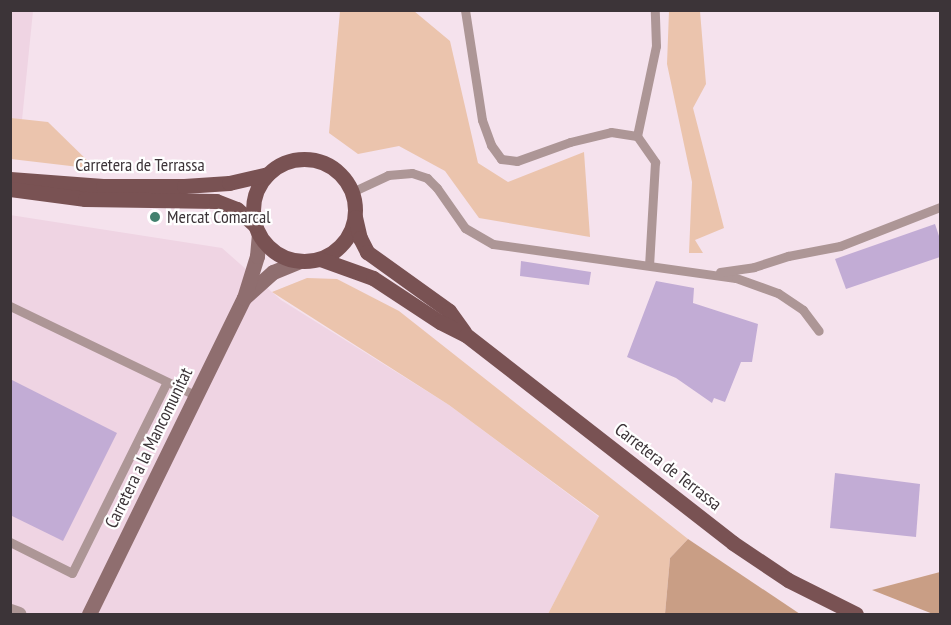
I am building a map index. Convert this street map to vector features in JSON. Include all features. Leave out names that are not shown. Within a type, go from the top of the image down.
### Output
[{"type":"main road","points":[[290,161],[320,162],[337,171],[352,192],[355,216],[345,242],[320,259],[300,261],[280,255],[257,230],[253,204],[255,195],[268,174],[290,161]]},
{"type":"main road","name":"Carretera de Terrassa","points":[[11,181],[103,186],[184,186],[229,183],[268,174]]},
{"type":"main road","name":"Carretera de Terrassa","points":[[11,181],[85,200],[216,201],[237,209],[257,230]]},
{"type":"main road","name":"Carretera de Terrassa","points":[[355,216],[360,238],[368,252],[449,311],[466,335]]},
{"type":"main road","name":"Carretera de Terrassa","points":[[320,259],[373,278],[440,322],[466,335],[733,543],[788,580],[856,615]]},
{"type":"street","name":"Carretera a la Mancomunitat","points":[[89,615],[244,298],[256,256],[257,230]]},
{"type":"street","name":"Carretera a la Mancomunitat","points":[[244,298],[273,272],[300,261]]},
{"type":"street","points":[[10,611],[19,615]]},
{"type":"lane","points":[[465,10],[482,120],[491,145],[501,159],[517,161],[570,142],[611,132],[636,136],[655,162],[649,265]]},
{"type":"lane","points":[[636,136],[657,46],[655,10]]},
{"type":"lane","points":[[352,192],[396,173],[412,173],[427,178],[437,188],[465,228],[493,244],[736,278],[778,293],[803,310],[819,331]]},
{"type":"lane","points":[[709,273],[754,267],[788,255],[840,246],[940,207]]},
{"type":"lane","points":[[10,306],[197,396]]},
{"type":"lane","points":[[10,542],[72,573],[167,382]]},
{"type":"shaded area","points":[[10,11],[33,11],[22,120],[11,118]]},
{"type":"shaded area","points":[[340,11],[414,11],[450,41],[478,163],[508,182],[584,152],[590,237],[479,218],[445,171],[399,146],[358,154],[329,133]]},
{"type":"shaded area","points":[[669,11],[700,11],[706,84],[693,108],[724,228],[695,240],[703,253],[689,253],[692,182],[667,64]]},
{"type":"shaded area","points":[[11,118],[48,122],[96,169],[11,159]]},
{"type":"shaded area","points":[[10,215],[222,248],[281,300],[449,405],[599,517],[548,614],[11,614]]},
{"type":"shaded area","points":[[307,278],[337,279],[399,311],[688,539],[670,558],[665,614],[548,614],[599,516],[449,405],[272,292]]},
{"type":"shaded area","points":[[688,539],[800,614],[665,614],[670,558]]},
{"type":"shaded area","points":[[940,572],[940,614],[933,614],[872,590]]},
{"type":"building","points":[[935,224],[940,239],[940,257],[846,289],[835,259]]},
{"type":"building","points":[[521,261],[591,272],[589,285],[520,276]]},
{"type":"building","points":[[656,281],[694,288],[693,303],[758,324],[752,362],[741,362],[725,402],[714,398],[712,403],[676,378],[627,357]]},
{"type":"building","points":[[10,379],[117,433],[63,541],[10,515]]},
{"type":"building","points":[[835,473],[920,484],[916,537],[830,528]]},
{"type":"place","name":"Mercat Comarcal","points":[[155,217]]}]
